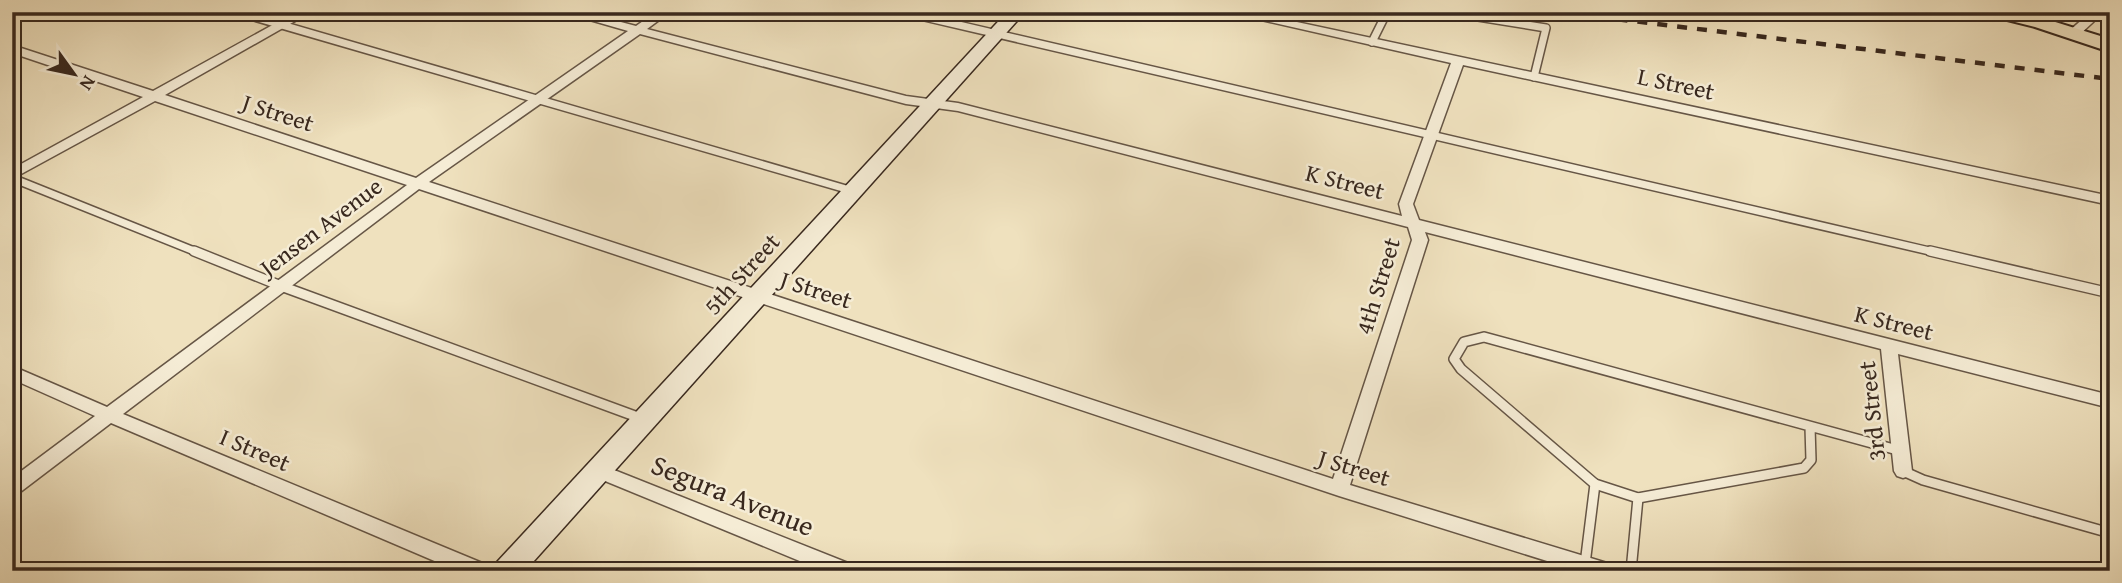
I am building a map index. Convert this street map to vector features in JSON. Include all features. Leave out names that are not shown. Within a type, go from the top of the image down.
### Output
[{"type":"main road","points":[[1998,12],[2042,23],[2110,46]]},
{"type":"main road","points":[[2073,34],[2110,59]]},
{"type":"street","points":[[12,177],[305,12]]},
{"type":"street","name":"K Street","points":[[568,12],[906,100],[958,107],[2110,402]]},
{"type":"street","name":"Jensen Avenue","points":[[12,488],[416,184],[664,12]]},
{"type":"street","name":"5th Street","points":[[507,571],[1017,12]]},
{"type":"street","name":"L Street","points":[[1232,12],[2110,201]]},
{"type":"street","points":[[2073,34],[2097,13]]},
{"type":"street","name":"J Street","points":[[12,49],[1339,489],[1607,571]]},
{"type":"street","name":"4th Street","points":[[1339,489],[1420,240],[1420,233],[1410,222],[1406,204],[1458,61]]},
{"type":"street","name":"3rd Street","points":[[1889,345],[1903,471]]},
{"type":"street","name":"I Street","points":[[12,372],[107,415],[480,571]]},
{"type":"street","name":"Segura Avenue","points":[[599,471],[846,571]]},
{"type":"lane","points":[[237,12],[853,191]]},
{"type":"lane","points":[[903,12],[2110,293]]},
{"type":"lane","points":[[1372,43],[1387,12]]},
{"type":"lane","points":[[1447,12],[1546,29],[1534,77]]},
{"type":"lane","points":[[2097,13],[2110,18]]},
{"type":"lane","points":[[12,177],[281,286],[646,419]]},
{"type":"lane","points":[[1810,426],[1811,460],[1804,468],[1639,498],[1595,484],[1461,369],[1454,359],[1457,347],[1469,337],[1484,337],[1810,426],[1901,451]]},
{"type":"lane","points":[[1903,471],[1923,480],[2110,533]]},
{"type":"lane","points":[[1585,564],[1595,484]]},
{"type":"lane","points":[[1631,571],[1639,498]]},
{"type":"railway","points":[[1558,12],[2110,79]]}]
